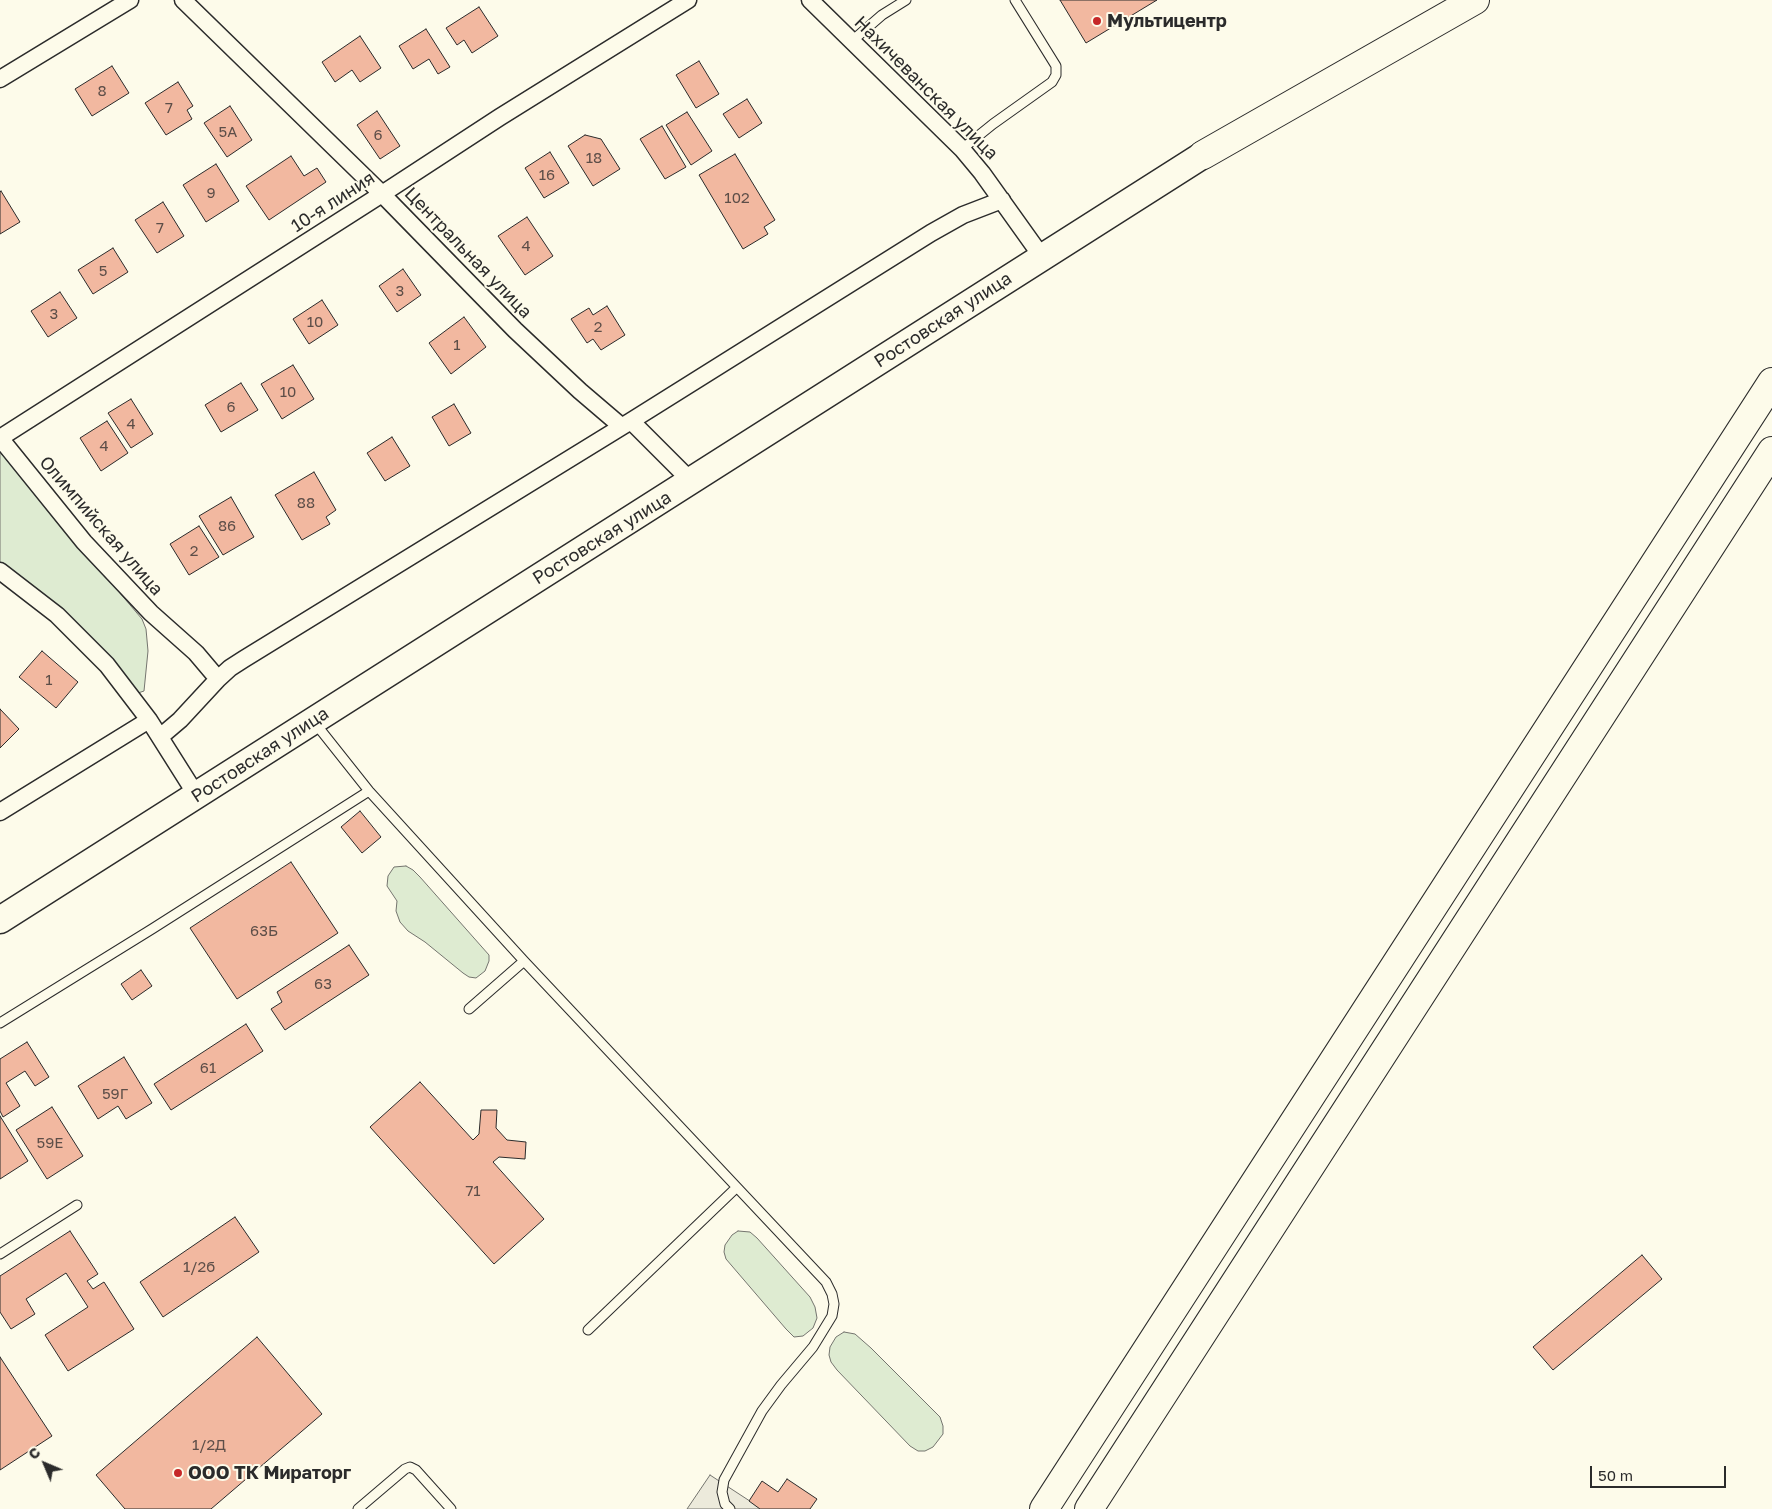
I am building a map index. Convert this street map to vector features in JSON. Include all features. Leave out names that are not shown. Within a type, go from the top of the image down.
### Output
[{"type":"highway","points":[[1203,155],[1445,0]]},
{"type":"highway","points":[[1203,155],[1475,0]]},
{"type":"highway","points":[[1044,1509],[1772,382]]},
{"type":"highway","points":[[1089,1509],[1772,451]]},
{"type":"highway","points":[[1107,1509],[1207,1356],[1315,1159]]},
{"type":"highway","points":[[1023,1509],[1124,1354],[1248,1192]]},
{"type":"main road","name":"Ростовская улица","points":[[0,920],[1203,155]]},
{"type":"street","points":[[0,79],[130,0]]},
{"type":"street","name":"Центральная улица","points":[[183,0],[382,194],[515,330],[580,391],[626,424],[691,481]]},
{"type":"street","name":"10-я линия","points":[[0,438],[500,117],[688,0]]},
{"type":"street","name":"Нахичеванская улица","points":[[810,0],[962,149],[1002,200],[1042,257]]},
{"type":"street","points":[[160,737],[180,720],[230,668],[272,641],[626,424],[931,233],[963,216],[1002,200]]},
{"type":"street","name":"Олимпийская улица","points":[[0,438],[84,542],[151,613],[196,653],[218,679]]},
{"type":"street","points":[[0,572],[57,615],[107,665],[149,720],[197,796]]},
{"type":"street","points":[[0,812],[149,720]]},
{"type":"lane","points":[[852,41],[882,15],[906,0]]},
{"type":"lane","points":[[962,149],[1052,82],[1056,75],[1056,66],[1015,0]]},
{"type":"lane","points":[[313,721],[369,791],[524,961],[826,1282],[832,1294],[834,1304],[832,1316],[813,1347],[781,1385],[762,1412],[724,1480],[722,1492],[725,1504],[730,1509]]},
{"type":"lane","points":[[0,1023],[369,791]]},
{"type":"lane","points":[[469,1009],[524,961]]},
{"type":"lane","points":[[588,1330],[736,1188]]},
{"type":"lane","points":[[0,1254],[77,1205]]},
{"type":"lane","points":[[358,1509],[405,1469],[410,1467],[416,1470],[451,1509]]},
{"type":"green space","points":[[0,452],[142,619],[146,629],[148,651],[144,691],[138,693],[0,564]]},
{"type":"green space","points":[[406,866],[420,877],[489,955],[485,971],[476,978],[469,977],[463,973],[425,942],[408,931],[400,922],[396,911],[397,901],[387,886],[388,876],[394,867]]},
{"type":"green space","points":[[738,1231],[750,1232],[757,1238],[810,1297],[815,1307],[817,1318],[813,1328],[803,1336],[794,1337],[786,1329],[726,1259],[725,1245],[732,1235]]},
{"type":"green space","points":[[844,1332],[855,1334],[871,1348],[940,1417],[943,1434],[933,1447],[925,1451],[918,1451],[910,1446],[837,1370],[831,1362],[829,1355],[830,1347],[836,1337]]},
{"type":"shaded area","points":[[710,1475],[762,1509],[687,1509]]},
{"type":"building","name":"Мультицентр","points":[[1060,0],[1157,0],[1086,43]]},
{"type":"building","points":[[479,7],[498,36],[472,53],[464,40],[457,45],[446,28]]},
{"type":"building","points":[[426,29],[450,67],[438,74],[429,59],[413,69],[399,46]]},
{"type":"building","points":[[360,36],[381,68],[360,82],[352,70],[335,82],[322,62]]},
{"type":"building","points":[[699,61],[719,94],[696,108],[676,75]]},
{"type":"building","points":[[112,66],[129,93],[92,116],[75,89]]},
{"type":"building","points":[[178,82],[193,106],[187,110],[192,119],[166,135],[145,103]]},
{"type":"building","points":[[747,99],[762,123],[739,138],[723,114]]},
{"type":"building","points":[[230,106],[252,140],[227,157],[204,123]]},
{"type":"building","points":[[377,111],[400,146],[380,159],[357,125]]},
{"type":"building","points":[[687,112],[712,151],[691,165],[666,125]]},
{"type":"building","points":[[662,126],[686,167],[665,179],[640,139]]},
{"type":"building","points":[[585,135],[601,139],[620,169],[593,186],[568,146]]},
{"type":"building","points":[[550,152],[569,183],[544,198],[525,168]]},
{"type":"building","points":[[735,154],[775,220],[764,227],[768,234],[743,249],[699,175]]},
{"type":"building","points":[[291,156],[304,176],[317,168],[326,182],[269,220],[246,186]]},
{"type":"building","points":[[216,164],[239,201],[206,222],[183,185]]},
{"type":"building","points":[[0,192],[20,222],[0,234]]},
{"type":"building","points":[[163,202],[184,236],[157,253],[135,220]]},
{"type":"building","points":[[527,217],[553,256],[525,275],[498,236]]},
{"type":"building","points":[[113,248],[128,272],[93,294],[78,270]]},
{"type":"building","points":[[403,269],[421,295],[397,312],[379,286]]},
{"type":"building","points":[[60,292],[77,318],[48,337],[31,311]]},
{"type":"building","points":[[322,300],[338,325],[309,344],[293,319]]},
{"type":"building","points":[[607,306],[625,335],[601,350],[593,339],[587,343],[571,319],[589,308],[593,315]]},
{"type":"building","points":[[464,317],[486,347],[451,374],[429,343]]},
{"type":"building","points":[[293,365],[314,399],[282,419],[261,384]]},
{"type":"building","points":[[241,383],[258,410],[221,432],[205,405]]},
{"type":"building","points":[[131,399],[153,434],[131,448],[108,413]]},
{"type":"building","points":[[454,404],[471,433],[449,446],[432,417]]},
{"type":"building","points":[[107,421],[128,453],[101,471],[80,438]]},
{"type":"building","points":[[392,437],[410,466],[385,481],[367,453]]},
{"type":"building","points":[[314,472],[336,510],[326,517],[330,524],[302,540],[275,495]]},
{"type":"building","points":[[231,497],[254,537],[223,555],[199,516]]},
{"type":"building","points":[[199,526],[219,557],[189,575],[170,544]]},
{"type":"building","points":[[42,651],[78,682],[56,708],[19,677]]},
{"type":"building","points":[[0,709],[19,729],[0,748]]},
{"type":"building","points":[[360,811],[381,837],[362,853],[341,827]]},
{"type":"building","points":[[291,862],[338,933],[237,999],[190,928]]},
{"type":"building","points":[[349,945],[369,975],[285,1030],[271,1009],[282,1002],[277,992]]},
{"type":"building","points":[[141,970],[152,986],[132,1000],[121,984]]},
{"type":"building","points":[[246,1024],[263,1051],[171,1110],[154,1084]]},
{"type":"building","points":[[27,1042],[49,1077],[35,1086],[25,1071],[6,1083],[20,1106],[3,1117],[0,1111],[0,1059]]},
{"type":"building","points":[[124,1057],[152,1103],[126,1119],[118,1106],[98,1119],[78,1086]]},
{"type":"building","points":[[420,1082],[473,1140],[479,1134],[481,1110],[497,1110],[496,1128],[507,1140],[526,1142],[525,1159],[499,1157],[493,1162],[544,1219],[494,1264],[370,1127]]},
{"type":"building","points":[[52,1107],[83,1156],[47,1179],[16,1130]]},
{"type":"building","points":[[0,1116],[28,1161],[0,1179]]},
{"type":"building","points":[[235,1217],[259,1252],[163,1317],[140,1282]]},
{"type":"building","points":[[70,1231],[98,1274],[87,1281],[93,1289],[104,1282],[134,1329],[68,1371],[45,1335],[88,1307],[66,1273],[26,1299],[35,1314],[11,1329],[0,1312],[0,1276]]},
{"type":"building","points":[[1642,1255],[1662,1279],[1553,1370],[1533,1347]]},
{"type":"building","points":[[257,1337],[322,1414],[211,1509],[125,1509],[96,1475]]},
{"type":"building","points":[[0,1357],[52,1436],[0,1470]]},
{"type":"building","points":[[787,1479],[817,1499],[810,1509],[760,1509],[749,1501],[762,1481],[778,1492]]},
{"type":"place","name":"Мультицентр","points":[[1097,21]]},
{"type":"place","name":"ООО ТК Мираторг","points":[[178,1473]]}]
